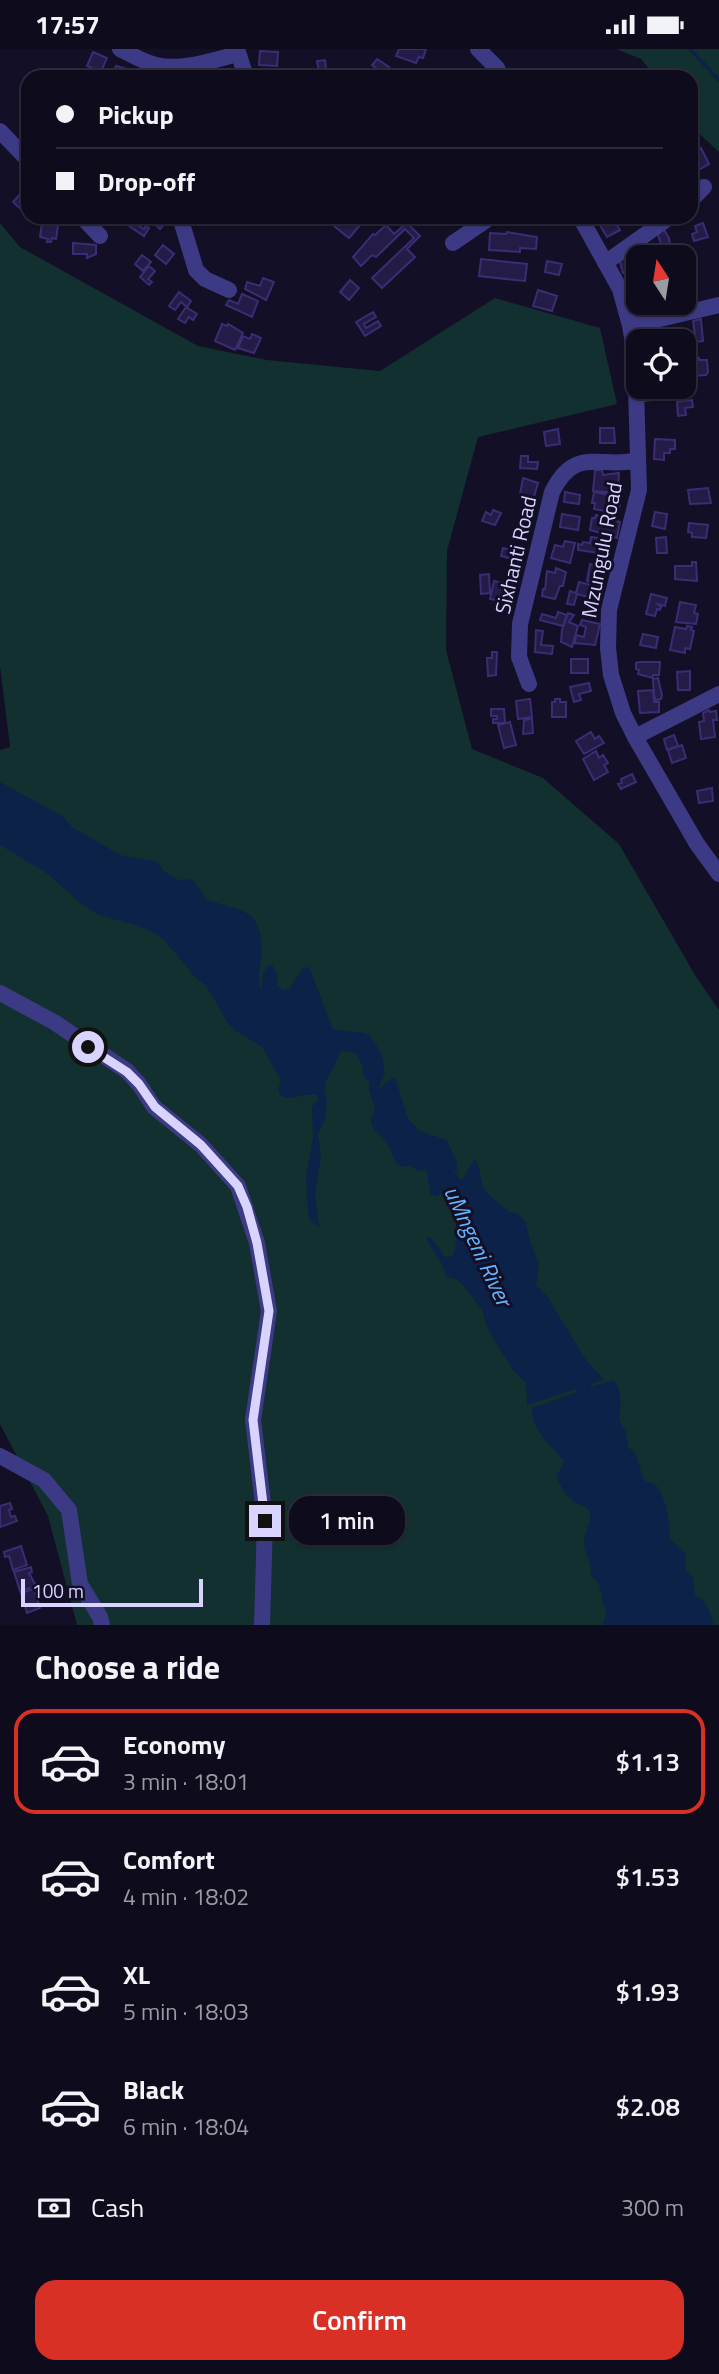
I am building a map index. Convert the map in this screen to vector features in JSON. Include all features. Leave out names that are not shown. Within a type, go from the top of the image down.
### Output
[{"type":"street","points":[[120,49],[146,62],[164,66],[187,65],[238,51],[244,70]]},
{"type":"street","points":[[478,49],[498,70]]},
{"type":"street","points":[[0,131],[21,153]]},
{"type":"street","points":[[698,193],[704,187]]},
{"type":"street","points":[[89,224],[100,236]]},
{"type":"street","points":[[182,224],[196,270],[205,279],[229,290]]},
{"type":"street","points":[[453,243],[481,224]]},
{"type":"street","name":"Mzungulu Road","points":[[584,224],[620,289],[631,326],[635,355],[639,490],[607,621],[609,660],[615,690],[635,737],[696,843],[719,874]]},
{"type":"street","points":[[605,263],[660,224]]},
{"type":"street","points":[[631,326],[719,305]]},
{"type":"street","name":"Sixhanti Road","points":[[529,684],[519,657],[520,624],[552,492],[566,472],[585,461],[638,460]]},
{"type":"street","points":[[635,737],[719,694]]},
{"type":"street","points":[[0,993],[54,1022],[127,1072],[155,1107],[218,1162],[238,1186],[247,1207],[257,1243],[269,1311],[253,1420],[265,1521],[262,1625]]},
{"type":"street","points":[[0,1456],[44,1480],[69,1510],[80,1584],[102,1625]]},
{"type":"green space","points":[[616,49],[719,49],[719,152],[698,132],[698,70],[650,70],[641,59]]},
{"type":"green space","points":[[0,223],[20,247],[198,346],[267,360],[380,371],[495,298],[600,328],[617,404],[478,437],[447,551],[446,650],[472,749],[543,778],[619,844],[695,975],[719,1010],[719,1625],[77,1625],[48,1516],[0,1424],[0,750],[10,747],[0,666]]},
{"type":"water","points":[[0,782],[64,817],[72,827],[120,855],[155,861],[165,872],[178,880],[194,881],[207,900],[241,910],[254,918],[260,932],[262,955],[260,988],[263,973],[268,966],[272,965],[277,974],[277,985],[283,990],[290,988],[303,968],[309,967],[340,1054],[326,1081],[325,1120],[318,1133],[321,1157],[315,1194],[319,1227],[311,1221],[308,1213],[306,1177],[313,1138],[312,1107],[318,1100],[317,1095],[289,1098],[280,1095],[278,1089],[281,1080],[262,1047],[227,1022],[207,987],[164,940],[139,926],[99,915],[79,902],[48,874],[0,845]]},
{"type":"water","points":[[373,1042],[381,1053],[383,1064],[379,1089],[395,1078],[408,1118],[419,1131],[447,1140],[457,1163],[458,1172],[450,1169],[450,1189],[436,1196],[431,1195],[427,1169],[419,1171],[411,1166],[397,1164],[387,1143],[372,1125],[375,1110],[369,1089],[371,1066],[365,1056],[364,1047]]},
{"type":"water","points":[[474,1159],[477,1161],[486,1192],[509,1212],[517,1213],[525,1221],[539,1264],[536,1285],[547,1296],[586,1360],[604,1380],[591,1384],[591,1387],[613,1380],[616,1384],[620,1399],[619,1420],[626,1432],[628,1447],[635,1453],[644,1480],[654,1484],[662,1494],[670,1539],[686,1554],[685,1569],[693,1578],[695,1595],[708,1608],[714,1625],[603,1625],[607,1611],[603,1605],[599,1584],[591,1575],[584,1543],[590,1519],[589,1511],[571,1500],[556,1477],[564,1461],[542,1437],[535,1424],[532,1408],[577,1392],[576,1389],[527,1405],[525,1383],[495,1341],[483,1311],[462,1284],[454,1278],[446,1277],[443,1266],[426,1237],[431,1238],[445,1257],[453,1256],[457,1225],[455,1193]]},
{"type":"building","points":[[399,49],[426,49],[423,58],[419,57],[416,63],[396,56]]},
{"type":"building","points":[[260,51],[278,52],[277,66],[259,65]]},
{"type":"building","points":[[93,52],[107,58],[102,70],[87,66]]},
{"type":"building","points":[[377,59],[389,67],[387,70],[376,70],[372,65]]},
{"type":"building","points":[[325,60],[326,70],[319,70],[317,61]]},
{"type":"building","points":[[116,66],[131,70],[114,70]]},
{"type":"building","points":[[701,148],[709,164],[698,170],[698,150]]},
{"type":"building","points":[[21,193],[21,209],[13,202]]},
{"type":"building","points":[[703,223],[708,237],[694,241],[692,234],[697,232],[695,226]]},
{"type":"building","points":[[42,224],[58,226],[56,239],[52,238],[51,242],[47,242],[48,239],[40,237]]},
{"type":"building","points":[[126,224],[149,228],[144,236]]},
{"type":"building","points":[[336,224],[361,224],[349,238],[334,226]]},
{"type":"building","points":[[401,224],[408,224],[420,236],[407,249],[415,257],[382,288],[372,278],[414,238],[405,229],[376,257],[372,255],[361,266],[353,257],[373,234],[386,225],[394,234],[403,226]]},
{"type":"building","points":[[599,224],[616,224],[620,230],[607,237]]},
{"type":"building","points":[[663,228],[670,245],[661,245],[657,232]]},
{"type":"building","points":[[507,232],[537,237],[536,249],[520,248],[520,252],[489,250],[490,233]]},
{"type":"building","points":[[73,243],[96,245],[96,254],[87,258],[87,254],[73,254]]},
{"type":"building","points":[[163,245],[174,254],[166,264],[155,255]]},
{"type":"building","points":[[626,252],[626,272],[623,273],[618,254]]},
{"type":"building","points":[[142,255],[151,262],[143,271],[135,264]]},
{"type":"building","points":[[481,259],[527,264],[525,281],[479,276]]},
{"type":"building","points":[[547,261],[562,264],[559,275],[545,272]]},
{"type":"building","points":[[149,266],[155,271],[148,279],[152,282],[149,285],[140,277]]},
{"type":"building","points":[[263,278],[274,282],[266,300],[245,289],[247,282],[260,286]]},
{"type":"building","points":[[350,280],[359,288],[349,300],[340,292]]},
{"type":"building","points":[[538,290],[557,296],[552,311],[533,306]]},
{"type":"building","points":[[179,292],[191,301],[187,307],[181,302],[175,310],[169,306]]},
{"type":"building","points":[[242,294],[258,301],[252,317],[226,305],[229,300],[238,304]]},
{"type":"building","points":[[186,307],[197,314],[193,320],[189,317],[185,323],[178,319]]},
{"type":"building","points":[[373,312],[376,317],[364,324],[366,328],[378,321],[381,326],[365,336],[356,322]]},
{"type":"building","points":[[701,319],[703,341],[696,342],[693,321]]},
{"type":"building","points":[[222,324],[228,324],[243,333],[235,350],[215,341]]},
{"type":"building","points":[[252,334],[261,338],[254,353],[238,348],[243,336],[250,339]]},
{"type":"building","points":[[696,358],[707,360],[706,375],[696,376]]},
{"type":"building","points":[[692,400],[693,407],[685,408],[686,415],[678,416],[677,402]]},
{"type":"building","points":[[600,428],[614,428],[615,443],[600,443]]},
{"type":"building","points":[[558,429],[560,444],[546,446],[544,432]]},
{"type":"building","points":[[655,439],[675,440],[675,449],[664,453],[664,460],[654,459]]},
{"type":"building","points":[[521,456],[528,456],[528,462],[538,462],[537,469],[520,468]]},
{"type":"building","points":[[595,470],[602,470],[603,475],[619,473],[618,493],[593,491]]},
{"type":"building","points":[[523,478],[538,483],[533,500],[520,494]]},
{"type":"building","points":[[708,488],[711,503],[690,504],[688,490]]},
{"type":"building","points":[[565,492],[580,495],[579,504],[564,502]]},
{"type":"building","points":[[594,492],[621,497],[616,513],[594,509]]},
{"type":"building","points":[[493,510],[501,513],[495,525],[482,521],[486,512],[491,515]]},
{"type":"building","points":[[655,512],[667,514],[665,529],[652,526]]},
{"type":"building","points":[[562,514],[580,517],[578,530],[560,527]]},
{"type":"building","points":[[596,515],[620,522],[617,538],[590,530],[592,518]]},
{"type":"building","points":[[689,523],[708,525],[706,538],[692,537],[692,533],[688,532]]},
{"type":"building","points":[[591,537],[606,539],[605,554],[578,550],[578,544],[590,543]]},
{"type":"building","points":[[666,537],[667,553],[657,553],[656,538]]},
{"type":"building","points":[[565,541],[575,543],[570,563],[551,558],[555,545],[563,547]]},
{"type":"building","points":[[503,548],[517,552],[515,560],[501,556]]},
{"type":"building","points":[[692,562],[696,562],[697,581],[675,579],[675,566],[692,566]]},
{"type":"building","points":[[590,564],[604,569],[596,583],[587,581]]},
{"type":"building","points":[[556,568],[566,572],[563,586],[560,586],[555,599],[542,596],[547,571],[555,573]]},
{"type":"building","points":[[489,574],[490,593],[481,594],[480,575]]},
{"type":"building","points":[[494,581],[513,585],[510,598],[507,597],[506,602],[490,599]]},
{"type":"building","points":[[579,582],[598,587],[595,599],[577,594],[574,605],[567,604],[570,591],[576,593]]},
{"type":"building","points":[[651,594],[667,598],[665,606],[658,604],[661,607],[660,610],[657,609],[655,616],[646,614]]},
{"type":"building","points":[[680,602],[696,605],[696,624],[676,622]]},
{"type":"building","points":[[558,612],[567,615],[563,626],[540,620],[542,614],[556,618]]},
{"type":"building","points":[[568,613],[574,615],[569,622],[578,626],[572,647],[561,642]]},
{"type":"building","points":[[582,620],[600,624],[595,645],[575,643],[576,635],[584,637],[586,627],[580,625]]},
{"type":"building","points":[[687,626],[694,631],[690,649],[685,648],[685,653],[670,650],[675,627],[686,629]]},
{"type":"building","points":[[536,630],[543,631],[541,645],[553,646],[552,654],[535,652]]},
{"type":"building","points":[[643,634],[658,637],[656,648],[640,645]]},
{"type":"building","points":[[492,652],[497,652],[496,675],[488,676],[487,658],[492,658]]},
{"type":"building","points":[[571,659],[588,659],[588,673],[571,673]]},
{"type":"building","points":[[660,662],[659,675],[653,675],[653,678],[638,674],[636,663]]},
{"type":"building","points":[[690,671],[690,690],[678,690],[677,672]]},
{"type":"building","points":[[658,678],[662,695],[661,699],[655,700],[653,679]]},
{"type":"building","points":[[589,683],[591,691],[579,694],[581,700],[574,702],[570,687]]},
{"type":"building","points":[[653,690],[654,702],[659,702],[659,712],[640,713],[638,691]]},
{"type":"building","points":[[530,699],[532,717],[518,719],[516,701]]},
{"type":"building","points":[[555,699],[566,702],[566,717],[552,717],[552,702],[555,702]]},
{"type":"building","points":[[491,709],[504,709],[505,723],[493,723],[497,716],[491,716]]},
{"type":"building","points":[[716,711],[717,720],[713,720],[715,737],[701,739],[699,722],[704,721],[703,713]]},
{"type":"building","points":[[532,719],[533,733],[523,734],[524,720]]},
{"type":"building","points":[[510,722],[516,745],[504,748],[498,725]]},
{"type":"building","points":[[591,732],[595,739],[599,736],[604,743],[584,754],[576,741]]},
{"type":"building","points":[[674,735],[678,746],[667,750],[664,739]]},
{"type":"building","points":[[682,745],[686,758],[672,763],[668,750]]},
{"type":"building","points":[[596,751],[599,758],[603,755],[608,763],[604,765],[608,772],[594,780],[583,759]]},
{"type":"building","points":[[632,774],[636,782],[621,789],[618,784],[622,783],[621,779]]},
{"type":"building","points":[[712,788],[713,801],[699,803],[697,791]]},
{"type":"building","points":[[10,1503],[11,1517],[15,1516],[17,1521],[0,1527],[0,1506]]},
{"type":"building","points":[[21,1546],[27,1565],[13,1570],[9,1556],[5,1557],[4,1552]]},
{"type":"building","points":[[31,1567],[32,1572],[29,1573],[36,1586],[20,1591],[14,1572]]},
{"type":"building","points":[[34,1589],[40,1608],[27,1613],[21,1593]]},
{"type":"waterway","points":[[690,49],[719,80]]},
{"type":"waterway","name":"uMngeni River","points":[[308,1038],[362,1043],[373,1064],[374,1073]]},
{"type":"waterway","name":"uMngeni River","points":[[433,1162],[457,1192],[466,1216]]},
{"type":"route","points":[[88,1047],[127,1072],[155,1107],[218,1162],[238,1186],[247,1207],[257,1243],[269,1311],[253,1420],[265,1521]]}]
